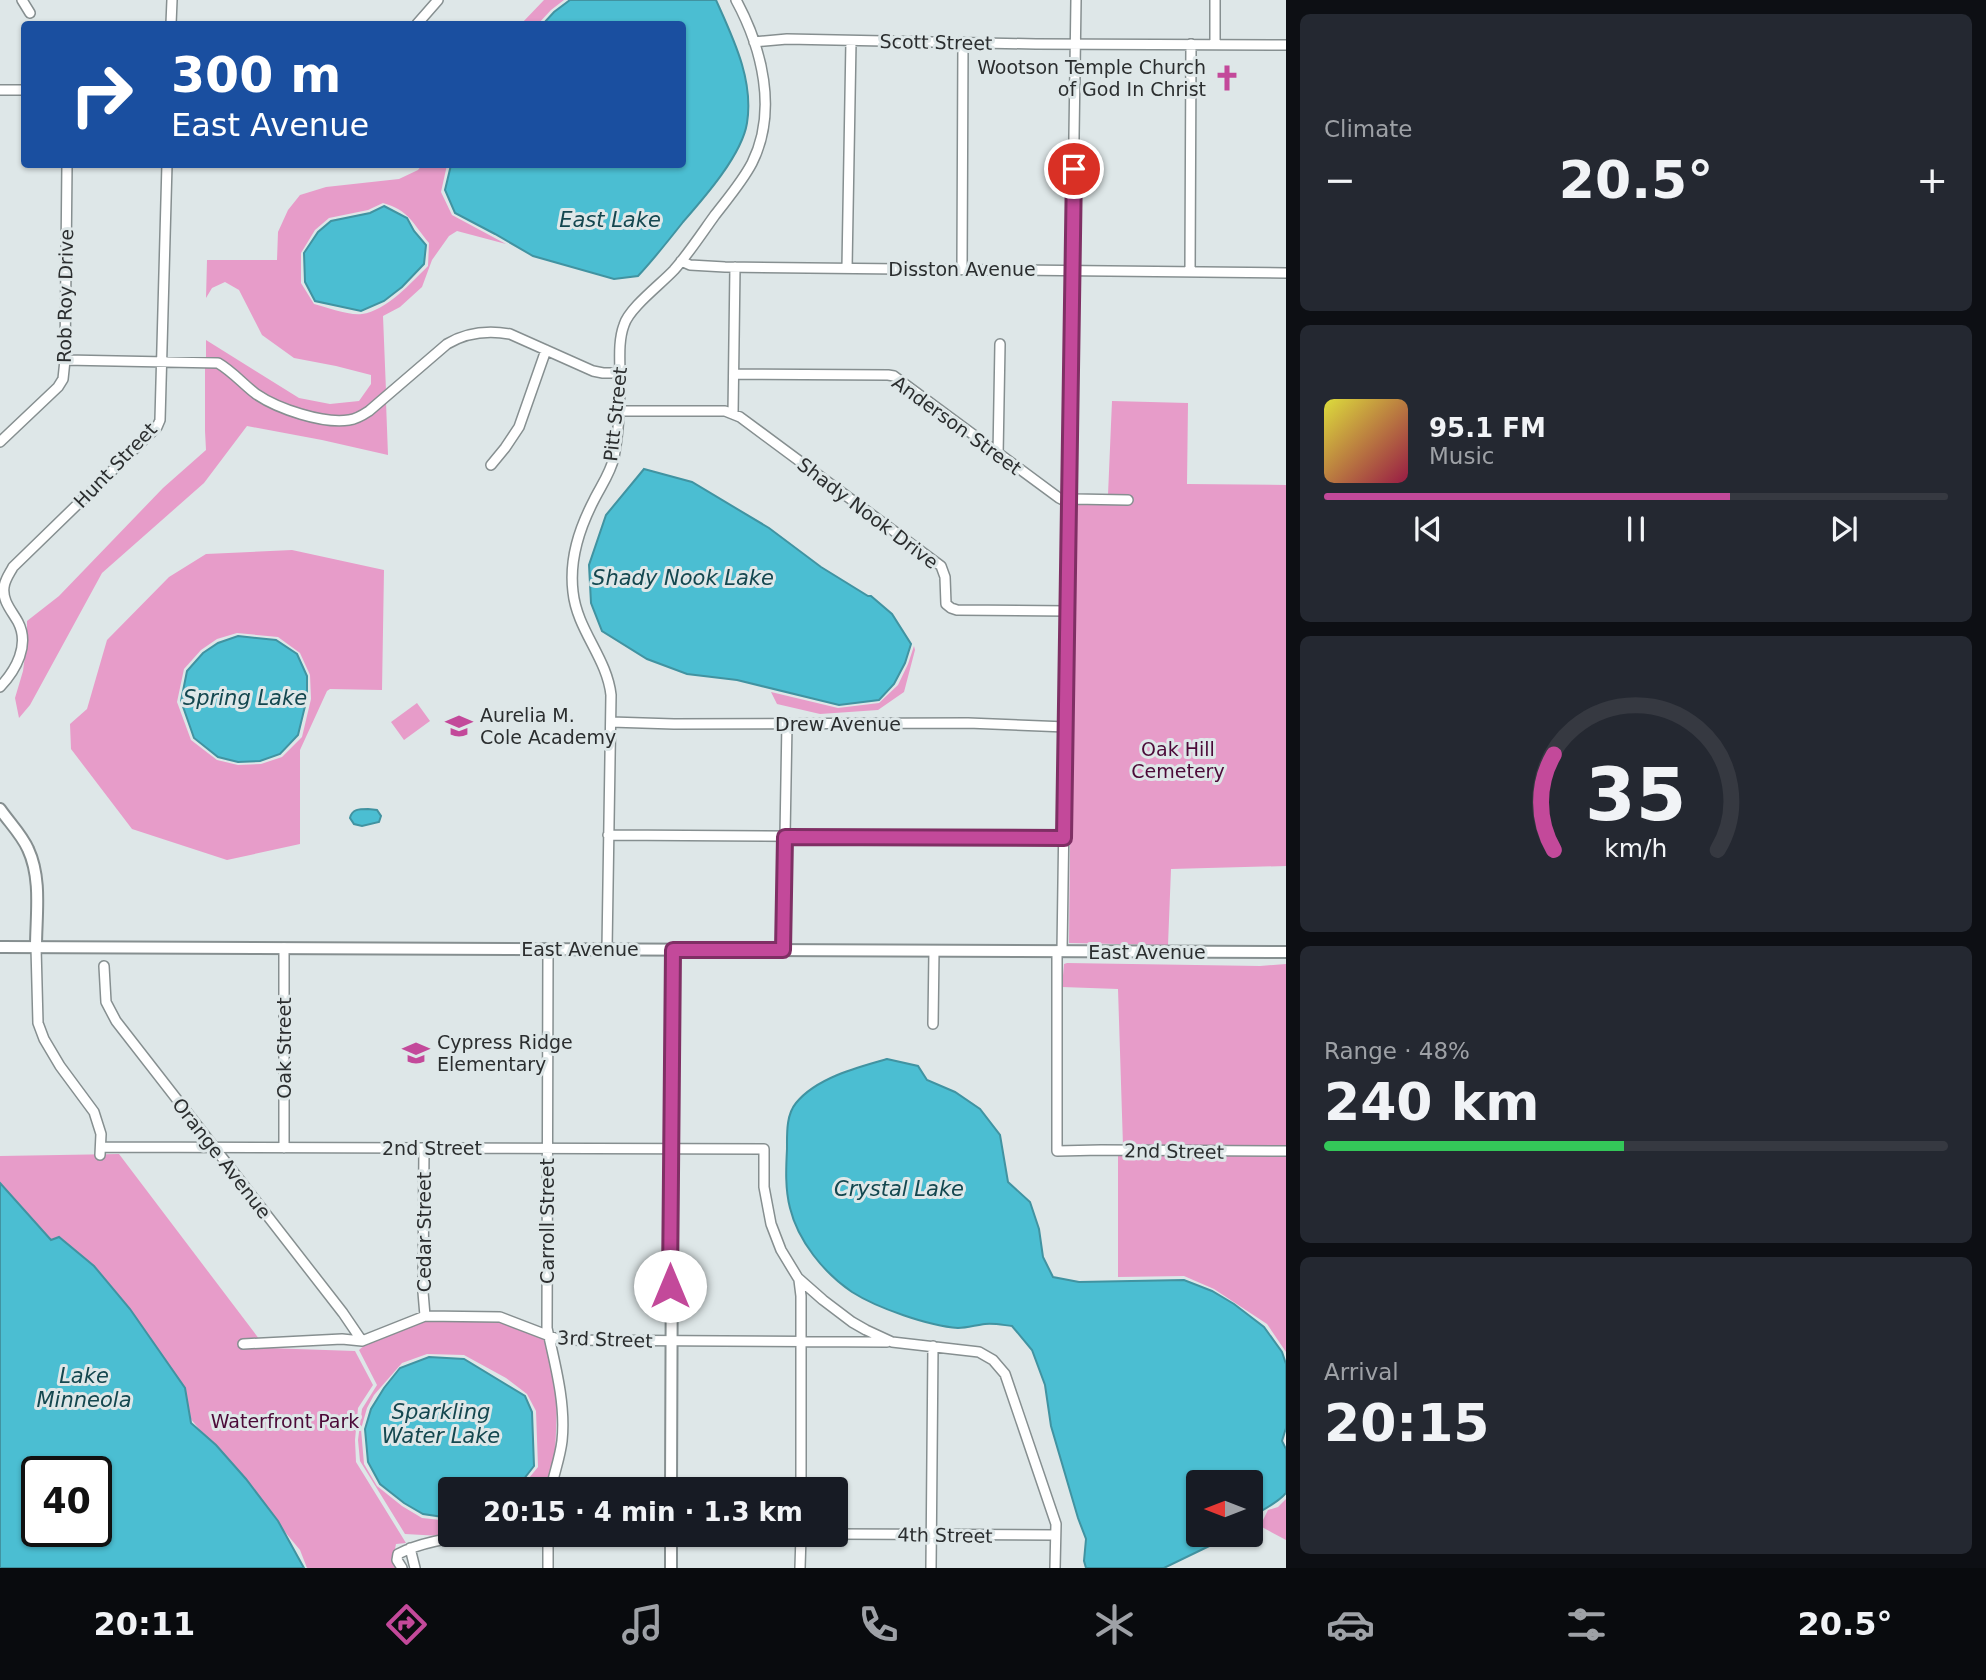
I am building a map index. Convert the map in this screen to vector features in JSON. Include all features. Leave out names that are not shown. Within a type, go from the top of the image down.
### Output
[{"type":"street","points":[[22,0],[30,13]]},
{"type":"street","points":[[171,21],[172,0]]},
{"type":"street","points":[[420,21],[438,0]]},
{"type":"street","name":"Pitt Street","points":[[607,949],[610,682],[578,614],[573,591],[573,558],[581,526],[612,463],[618,411],[620,339],[626,320],[681,261],[740,182],[757,152],[765,103],[761,64],[736,0]]},
{"type":"street","points":[[1059,951],[1066,727],[1076,0]]},
{"type":"street","points":[[1215,0],[1215,44]]},
{"type":"street","name":"Scott Street","points":[[754,42],[787,39],[1286,46]]},
{"type":"street","points":[[848,268],[851,41]]},
{"type":"street","points":[[962,269],[963,42]]},
{"type":"street","points":[[1190,272],[1191,44]]},
{"type":"street","points":[[0,90],[21,90]]},
{"type":"street","name":"Rob Roy Drive","points":[[0,442],[58,387],[63,379],[67,168]]},
{"type":"street","name":"Hunt Street","points":[[0,687],[8,679],[19,659],[23,640],[18,622],[2,594],[13,567],[157,427],[160,411],[167,168]]},
{"type":"street","name":"Disston Avenue","points":[[681,261],[690,265],[735,267],[1286,273]]},
{"type":"street","points":[[618,411],[725,411],[733,414],[735,267]]},
{"type":"street","points":[[65,360],[218,363],[257,395],[286,410],[335,420],[352,420],[369,411],[447,344],[469,334],[487,331],[510,334],[593,371],[620,373]]},
{"type":"street","points":[[998,455],[1000,344]]},
{"type":"street","points":[[491,465],[519,427],[546,350]]},
{"type":"street","name":"Anderson Street","points":[[734,374],[894,376],[998,455],[1069,503]]},
{"type":"street","name":"Shady Nook Drive","points":[[733,414],[941,566],[945,577],[946,604],[951,608],[1068,611]]},
{"type":"street","points":[[1069,503],[1074,499],[1128,500]]},
{"type":"street","name":"Drew Avenue","points":[[611,722],[968,723],[1066,727]]},
{"type":"street","points":[[783,950],[788,723]]},
{"type":"street","points":[[0,809],[24,842],[34,866],[36,947]]},
{"type":"street","points":[[608,835],[1064,838]]},
{"type":"street","name":"East Avenue","points":[[0,947],[1286,952]]},
{"type":"street","name":"2nd Street","points":[[36,947],[38,1023],[60,1066],[94,1112],[101,1134],[100,1151],[215,1147],[764,1149],[764,1187],[771,1224],[781,1250],[798,1278]]},
{"type":"street","name":"Oak Street","points":[[284,948],[284,1148]]},
{"type":"street","name":"Carroll Street","points":[[548,949],[547,1328],[558,1376],[563,1427],[555,1477]]},
{"type":"street","points":[[671,1477],[673,950]]},
{"type":"street","points":[[933,1024],[934,951]]},
{"type":"street","name":"2nd Street","points":[[1059,951],[1056,1151],[1286,1151]]},
{"type":"street","name":"Orange Avenue","points":[[104,966],[106,1002],[116,1021],[335,1302],[362,1341]]},
{"type":"street","name":"Cedar Street","points":[[424,1148],[425,1317]]},
{"type":"street","points":[[798,1278],[852,1322],[892,1342]]},
{"type":"street","points":[[798,1278],[801,1296],[801,1477]]},
{"type":"street","name":"3rd Street","points":[[243,1344],[342,1339],[362,1341],[425,1317],[500,1317],[560,1340],[892,1342],[979,1352],[993,1360],[1005,1374],[1056,1524],[1055,1568]]},
{"type":"street","points":[[931,1568],[933,1346]]},
{"type":"street","name":"4th Street","points":[[848,1534],[1055,1535]]},
{"type":"street","points":[[402,1568],[397,1560],[398,1554],[410,1548],[438,1542]]},
{"type":"street","points":[[548,1547],[548,1568]]},
{"type":"street","points":[[671,1547],[671,1568]]},
{"type":"street","points":[[800,1568],[801,1547]]},
{"type":"street","points":[[410,1548],[415,1568]]},
{"type":"green space","points":[[544,0],[564,0],[541,21],[524,21]]},
{"type":"green space","points":[[420,168],[446,168],[441,192],[452,215],[506,244],[457,231],[449,236],[432,260],[422,287],[400,307],[383,316],[386,391],[364,410],[355,414],[338,417],[318,415],[278,401],[206,359],[206,340],[299,398],[330,404],[359,401],[371,384],[371,375],[294,358],[262,335],[239,290],[225,282],[212,288],[206,298],[207,260],[277,260],[278,232],[288,210],[300,195],[326,187],[399,179]],"holes":[[[383,203],[410,218],[429,243],[428,266],[398,295],[371,312],[351,314],[314,304],[301,283],[301,253],[315,230],[329,218],[368,210]]]},
{"type":"green space","points":[[205,367],[221,370],[265,404],[317,423],[343,425],[359,422],[386,402],[388,455],[247,426],[204,483],[102,573],[30,705],[19,718],[15,698],[23,671],[27,621],[59,596],[163,488],[206,450]]},
{"type":"green space","name":"Oak Hill Cemetery","points":[[1112,401],[1188,403],[1187,484],[1286,485],[1286,866],[1171,869],[1168,945],[1069,943],[1074,495],[1108,495]]},
{"type":"green space","points":[[292,550],[384,570],[382,690],[327,691],[300,750],[300,844],[227,860],[132,829],[71,749],[70,724],[87,709],[107,640],[169,577],[206,554]],"holes":[[[237,633],[278,637],[300,653],[310,675],[311,699],[302,737],[282,757],[261,764],[238,765],[217,760],[191,740],[177,702],[184,669],[201,650],[217,639]]]},
{"type":"green space","points":[[914,646],[904,692],[878,710],[820,714],[777,704],[771,692],[838,708],[879,703],[898,685]]},
{"type":"green space","points":[[417,703],[430,721],[404,740],[391,722]]},
{"type":"green space","points":[[1064,964],[1260,966],[1286,964],[1286,1145],[1235,1148],[1123,1146],[1118,989],[1062,987]]},
{"type":"green space","name":"Waterfront Park","points":[[119,1154],[266,1348],[355,1351],[373,1385],[358,1408],[356,1462],[406,1543],[396,1544],[393,1559],[397,1568],[307,1568],[300,1550],[0,1190],[0,1156]]},
{"type":"green space","points":[[1118,1154],[1286,1155],[1286,1352],[1267,1324],[1214,1289],[1184,1276],[1118,1277]]},
{"type":"green space","points":[[426,1320],[500,1321],[545,1340],[557,1404],[555,1457],[549,1477],[530,1477],[538,1467],[536,1411],[527,1394],[506,1378],[464,1355],[427,1354],[402,1363],[374,1395],[361,1429],[364,1464],[377,1486],[422,1518],[438,1520],[438,1536],[405,1534],[360,1461],[358,1440],[362,1409],[377,1385],[359,1350],[366,1344]]},
{"type":"green space","points":[[1286,1499],[1286,1540],[1264,1528],[1264,1518],[1268,1510],[1278,1507]]},
{"type":"water","name":"East Lake","points":[[570,0],[716,0],[745,75],[748,91],[747,123],[738,149],[711,189],[638,276],[614,279],[533,256],[455,213],[445,190],[450,168],[686,168],[686,21],[546,21]]},
{"type":"water","points":[[384,206],[407,218],[426,245],[424,264],[384,301],[361,311],[315,301],[305,282],[304,253],[318,232],[331,221],[370,213]]},
{"type":"water","name":"Shady Nook Lake","points":[[644,469],[692,482],[769,528],[821,567],[871,596],[892,614],[911,644],[894,684],[879,700],[839,705],[737,680],[687,674],[647,659],[602,631],[591,603],[589,565],[606,515]]},
{"type":"water","name":"Spring Lake","points":[[238,636],[276,640],[297,654],[307,676],[307,698],[298,735],[280,754],[260,761],[238,762],[218,757],[194,738],[181,701],[187,671],[203,653],[218,643]]},
{"type":"water","points":[[359,809],[377,810],[381,816],[379,822],[362,826],[354,824],[350,818],[352,813]]},
{"type":"water","name":"Crystal Lake","points":[[887,1059],[918,1066],[927,1080],[955,1092],[980,1109],[1000,1135],[1008,1182],[1030,1202],[1039,1229],[1043,1257],[1053,1277],[1079,1282],[1184,1280],[1212,1291],[1264,1327],[1282,1352],[1286,1364],[1286,1428],[1282,1441],[1286,1449],[1286,1493],[1264,1510],[1264,1470],[1186,1470],[1186,1547],[1207,1547],[1164,1568],[1086,1568],[1086,1539],[1051,1426],[1045,1385],[1032,1350],[1012,1326],[988,1324],[946,1327],[875,1304],[852,1292],[822,1266],[799,1232],[788,1201],[786,1178],[790,1113],[804,1094],[826,1080]]},
{"type":"water","name":"Lake Minneola","points":[[0,1183],[51,1240],[59,1237],[94,1266],[130,1309],[185,1388],[191,1423],[216,1445],[246,1479],[278,1521],[304,1568],[0,1568]]},
{"type":"water","name":"Sparkling Water Lake","points":[[429,1357],[464,1359],[525,1396],[532,1412],[534,1466],[525,1477],[438,1477],[438,1516],[423,1514],[380,1484],[368,1462],[365,1429],[371,1409],[400,1368]]},
{"type":"place","name":"Wootson Temple Church of God In Christ","points":[[1227,78]]},
{"type":"place","name":"Aurelia M. Cole Academy","points":[[459,726]]},
{"type":"place","name":"Cypress Ridge Elementary","points":[[416,1053]]},
{"type":"route","points":[[670,1286],[673,950],[783,950],[785,837],[1064,838],[1074,169]]}]
